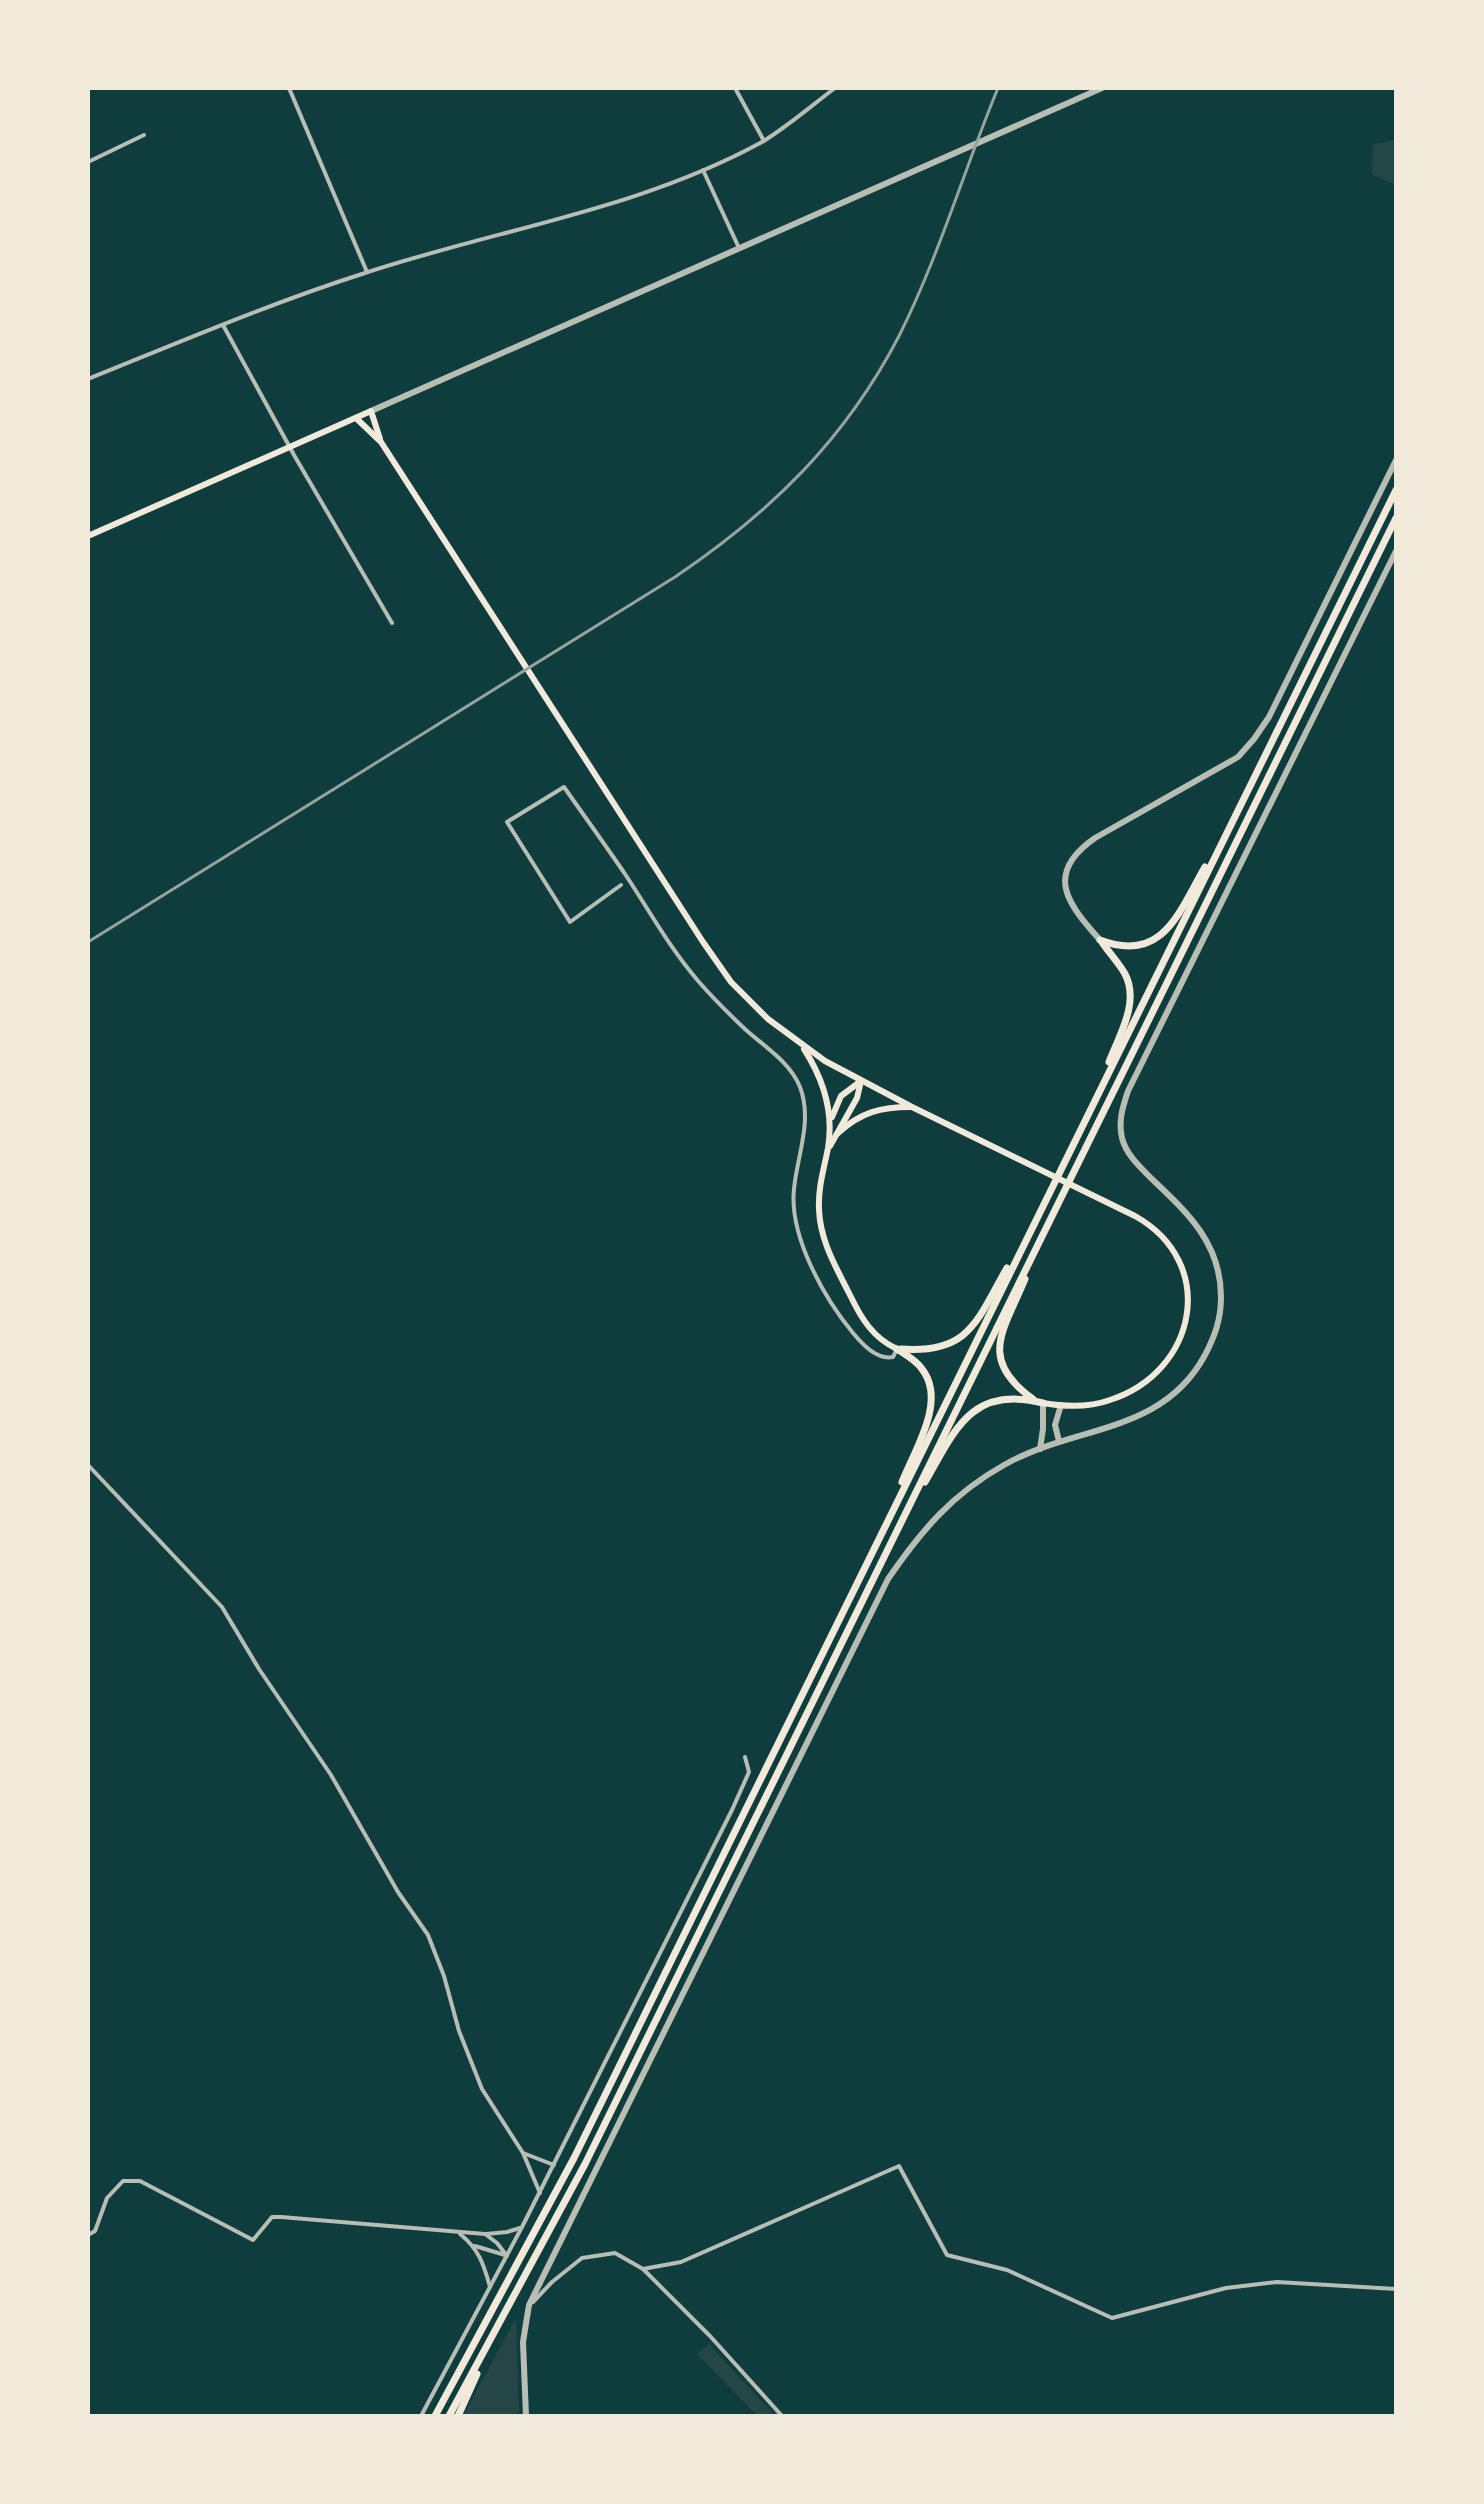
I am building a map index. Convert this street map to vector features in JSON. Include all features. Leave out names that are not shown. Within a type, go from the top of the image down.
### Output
[{"type":"highway","points":[[435,2416],[574,2158],[1396,490]]},
{"type":"highway","points":[[449,2416],[585,2164],[1396,518]]},
{"type":"highway","points":[[1100,940],[1120,947],[1136,947],[1153,941],[1166,931],[1239,807]]},
{"type":"highway","points":[[1094,1102],[1128,1010],[1130,995],[1126,976],[1100,940]]},
{"type":"highway","points":[[897,1349],[941,1348],[971,1329],[1042,1207]]},
{"type":"highway","points":[[1039,1402],[1007,1377],[1000,1364],[999,1349],[1003,1332],[1054,1212]]},
{"type":"highway","points":[[874,1548],[933,1403],[923,1369],[897,1349]]},
{"type":"highway","points":[[885,1554],[964,1418],[997,1401],[1039,1402]]},
{"type":"highway","points":[[458,2416],[506,2311]]},
{"type":"main road","points":[[88,536],[371,411],[381,442]]},
{"type":"main road","points":[[356,418],[381,442],[731,982],[768,1019],[825,1061],[1153,1228],[1176,1253],[1188,1285],[1187,1320],[1180,1341],[1167,1360],[1140,1385],[1118,1398],[1081,1406],[1039,1402]]},
{"type":"main road","points":[[800,1044],[822,1081],[830,1123],[819,1195],[825,1242],[863,1321],[879,1338],[897,1349]]},
{"type":"main road","points":[[830,1123],[841,1096],[861,1081]]},
{"type":"main road","points":[[828,1149],[857,1098],[861,1081]]},
{"type":"main road","points":[[838,1133],[870,1111],[912,1107]]},
{"type":"street","points":[[289,88],[367,272]]},
{"type":"street","points":[[735,88],[764,141]]},
{"type":"street","points":[[88,379],[251,312],[367,272],[647,193],[764,141],[835,88]]},
{"type":"street","points":[[371,411],[1102,88]]},
{"type":"street","points":[[88,162],[144,135]]},
{"type":"street","points":[[703,170],[739,248]]},
{"type":"street","points":[[223,325],[392,623]]},
{"type":"street","points":[[1100,940],[1066,895],[1064,880],[1072,861],[1095,838],[1238,757],[1254,739],[1269,717],[1396,460]]},
{"type":"street","points":[[526,2416],[523,2342],[529,2305],[888,1579],[931,1521],[959,1496],[1004,1465],[1059,1441],[1150,1412],[1177,1393],[1198,1368],[1217,1333],[1221,1299],[1218,1264],[1200,1228],[1136,1164],[1122,1139],[1120,1114],[1144,1059],[1396,551]]},
{"type":"street","points":[[621,885],[570,922],[507,822],[564,787],[684,964],[729,1014],[791,1071],[800,1087],[804,1105],[805,1127],[793,1193],[800,1240],[825,1289],[858,1338],[876,1355],[884,1358],[893,1357],[897,1349]]},
{"type":"street","points":[[1039,1402],[1043,1429],[1040,1449]]},
{"type":"street","points":[[1059,1441],[1055,1423],[1061,1405]]},
{"type":"street","points":[[88,1465],[222,1607],[259,1669],[331,1775],[398,1892],[428,1935],[444,1976],[459,2031],[482,2089],[523,2153],[540,2193]]},
{"type":"street","points":[[421,2416],[540,2193],[738,1797],[749,1772],[745,1757]]},
{"type":"street","points":[[523,2153],[554,2165]]},
{"type":"street","points":[[643,2269],[681,2262],[899,2166],[947,2255],[1007,2270],[1112,2318],[1226,2288],[1277,2282],[1396,2289]]},
{"type":"street","points":[[88,2235],[95,2231],[107,2198],[123,2181],[140,2181],[253,2240],[272,2217],[458,2233],[507,2232],[522,2227]]},
{"type":"street","points":[[458,2233],[474,2246],[507,2256]]},
{"type":"street","points":[[485,2234],[507,2256]]},
{"type":"street","points":[[474,2246],[491,2287]]},
{"type":"street","points":[[529,2305],[582,2258],[615,2253],[643,2269],[710,2336],[782,2416]]},
{"type":"shaded area","points":[[1396,140],[1396,185],[1372,175],[1373,144]]},
{"type":"shaded area","points":[[516,2318],[519,2416],[463,2416]]},
{"type":"shaded area","points":[[709,2344],[775,2416],[758,2416],[697,2354]]},
{"type":"railway","points":[[88,942],[675,577],[774,500],[830,441],[878,374],[899,336],[927,275],[998,88]]}]
